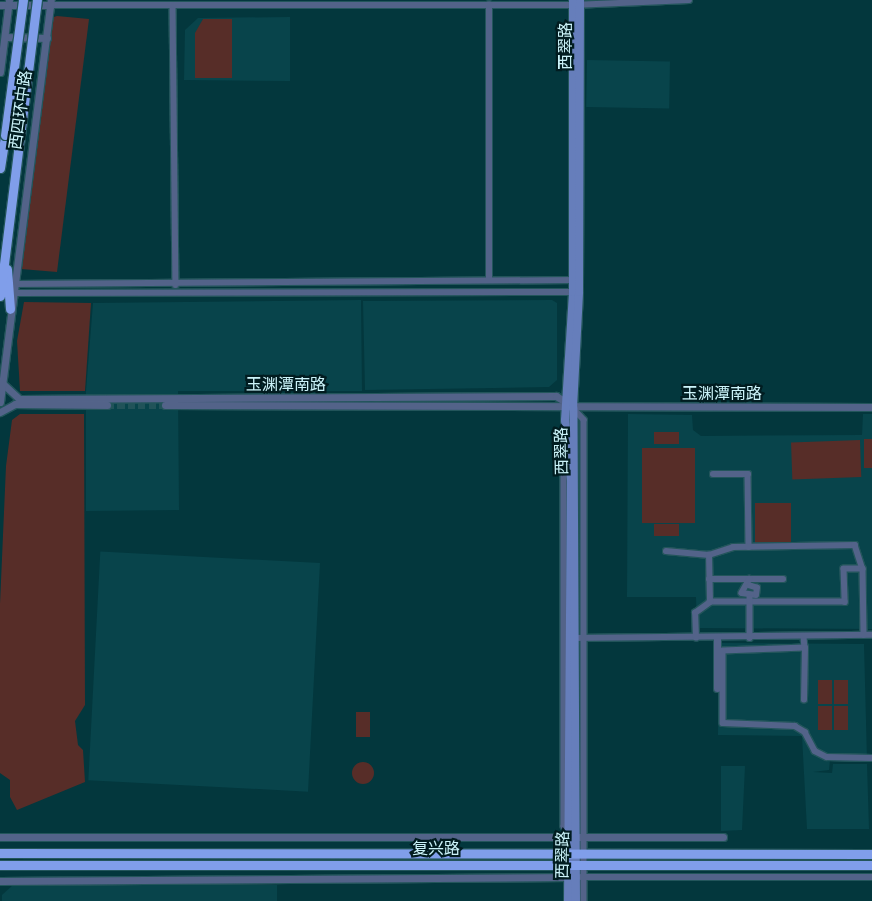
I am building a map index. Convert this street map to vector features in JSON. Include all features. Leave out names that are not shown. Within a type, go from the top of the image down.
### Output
[{"type":"highway","name":"西四环中路","points":[[0,168],[23,0]]},
{"type":"highway","name":"西四环中路","points":[[0,296],[37,0]]},
{"type":"highway","points":[[6,250],[10,309]]},
{"type":"highway","name":"复兴路","points":[[0,853],[577,859],[872,865]]},
{"type":"highway","name":"复兴路","points":[[0,865],[872,854]]},
{"type":"main road","name":"西翠路","points":[[576,2],[576,292],[569,405],[568,465],[577,638]]},
{"type":"main road","name":"西翠路","points":[[569,405],[577,638],[576,901]]},
{"type":"main road","name":"西翠路","points":[[568,901],[576,877]]},
{"type":"street","points":[[0,6],[7,1],[173,5],[350,2],[489,5],[689,0]]},
{"type":"street","name":"西四环中路","points":[[0,72],[5,37],[7,1]]},
{"type":"street","name":"西四环中路","points":[[0,402],[10,309],[51,2]]},
{"type":"street","points":[[173,5],[176,291]]},
{"type":"street","points":[[488,280],[489,5]]},
{"type":"street","points":[[5,37],[47,38]]},
{"type":"street","points":[[14,284],[176,281],[576,280]]},
{"type":"street","points":[[13,293],[176,291],[576,292]]},
{"type":"street","name":"玉渊潭南路","points":[[1,382],[18,399],[526,396],[569,405]]},
{"type":"street","name":"玉渊潭南路","points":[[165,405],[551,403],[569,405],[872,407]]},
{"type":"street","points":[[0,412],[16,404],[106,405]]},
{"type":"street","points":[[568,465],[564,472],[564,826],[575,837]]},
{"type":"street","points":[[713,474],[748,474],[749,547]]},
{"type":"street","points":[[666,551],[709,555],[749,547],[855,545],[863,568],[864,635]]},
{"type":"street","points":[[709,555],[710,602]]},
{"type":"street","points":[[696,638],[695,613],[710,602],[750,599],[845,602],[844,568],[863,568]]},
{"type":"street","points":[[710,579],[783,579]]},
{"type":"street","points":[[750,579],[750,586]]},
{"type":"street","points":[[750,586],[758,591],[750,599]]},
{"type":"street","points":[[750,586],[742,590],[750,599],[750,638]]},
{"type":"street","points":[[575,837],[577,638],[750,638],[872,635]]},
{"type":"street","points":[[804,637],[804,700]]},
{"type":"street","points":[[717,638],[717,688]]},
{"type":"street","points":[[805,648],[723,651],[723,723],[795,726],[805,732],[810,745],[821,755],[872,758]]},
{"type":"street","name":"复兴路","points":[[0,836],[723,837]]},
{"type":"street","points":[[577,859],[576,877],[584,901]]},
{"type":"street","name":"复兴路","points":[[0,881],[872,877]]},
{"type":"shaded area","points":[[57,16],[89,19],[57,272],[21,269],[51,18]]},
{"type":"shaded area","points":[[290,17],[290,81],[184,80],[185,30],[198,18]]},
{"type":"shaded area","points":[[203,19],[232,19],[232,78],[195,78],[195,33]]},
{"type":"shaded area","points":[[587,60],[670,61],[669,108],[586,107]]},
{"type":"shaded area","points":[[361,300],[362,391],[178,391],[179,510],[86,511],[86,391],[93,303]]},
{"type":"shaded area","points":[[552,300],[557,303],[557,380],[549,387],[365,390],[363,301]]},
{"type":"shaded area","points":[[24,302],[91,303],[85,391],[20,391],[17,341]]},
{"type":"shaded area","points":[[20,414],[84,414],[85,705],[75,721],[78,745],[83,750],[85,782],[17,810],[10,797],[10,780],[0,773],[0,604],[6,466],[12,420]]},
{"type":"shaded area","points":[[628,414],[692,415],[693,430],[701,436],[862,435],[863,414],[872,414],[872,629],[697,628],[696,597],[627,597]]},
{"type":"shaded area","points":[[654,432],[679,432],[679,444],[654,444]]},
{"type":"shaded area","points":[[864,439],[872,439],[872,468],[864,468]]},
{"type":"shaded area","points":[[860,440],[861,477],[792,479],[791,442]]},
{"type":"shaded area","points":[[642,448],[695,448],[695,523],[642,523]]},
{"type":"shaded area","points":[[755,503],[791,503],[791,545],[755,545]]},
{"type":"shaded area","points":[[654,524],[679,524],[679,536],[654,536]]},
{"type":"shaded area","points":[[100,551],[320,563],[308,792],[88,780]]},
{"type":"shaded area","points":[[719,643],[864,644],[867,760],[830,760],[829,770],[813,772],[832,773],[833,764],[867,764],[869,829],[807,829],[802,736],[718,735]]},
{"type":"shaded area","points":[[818,680],[832,680],[832,704],[818,704]]},
{"type":"shaded area","points":[[834,680],[848,680],[848,704],[834,704]]},
{"type":"shaded area","points":[[818,706],[832,706],[832,730],[818,730]]},
{"type":"shaded area","points":[[834,706],[848,706],[848,730],[834,730]]},
{"type":"shaded area","points":[[356,712],[370,712],[370,737],[356,737]]},
{"type":"shaded area","points":[[363,762],[371,765],[374,773],[371,781],[363,784],[355,781],[352,773],[355,765]]},
{"type":"shaded area","points":[[721,766],[745,766],[742,830],[721,831]]},
{"type":"shaded area","points":[[14,884],[277,885],[277,901],[2,901],[2,895]]},
{"type":"tunnel","points":[[107,405],[165,405]]}]
